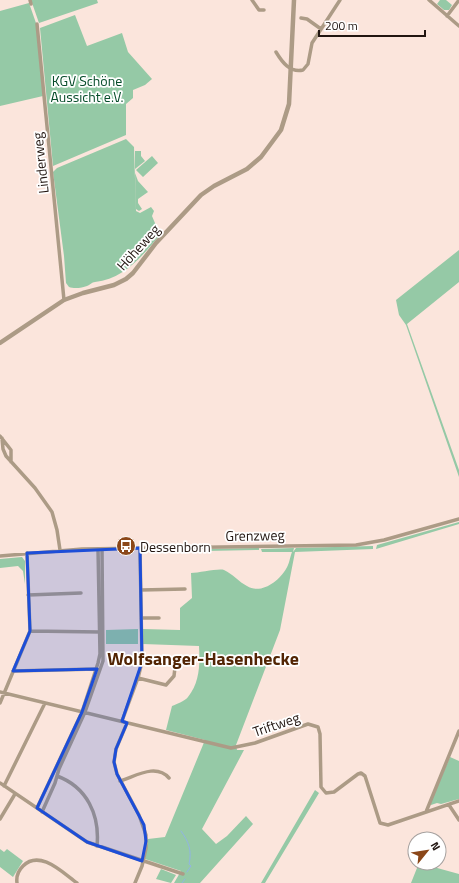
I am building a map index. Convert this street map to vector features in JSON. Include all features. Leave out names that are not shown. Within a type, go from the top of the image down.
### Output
[{"type":"street","points":[[252,0],[259,10],[264,10]]},
{"type":"street","name":"Höheweg","points":[[0,343],[64,300],[83,293],[114,285],[126,278],[133,273],[156,243],[201,195],[214,186],[241,172],[261,157],[281,130],[289,104],[292,69],[294,0]]},
{"type":"street","points":[[276,52],[285,65],[292,69],[299,71],[306,67],[312,43],[340,0]]},
{"type":"street","points":[[429,0],[459,26]]},
{"type":"street","points":[[447,16],[459,0]]},
{"type":"street","points":[[301,18],[307,19],[321,29]]},
{"type":"street","name":"Linderweg","points":[[37,24],[64,300]]},
{"type":"street","points":[[1,437],[4,453],[35,488],[52,512],[60,550]]},
{"type":"street","points":[[1,437],[11,450],[11,462]]},
{"type":"street","name":"Grenzweg","points":[[0,556],[60,550],[356,545],[384,540],[459,519]]},
{"type":"street","points":[[122,721],[138,678],[142,662],[140,548]]},
{"type":"street","points":[[37,808],[83,712],[97,668],[100,654],[100,549]]},
{"type":"street","points":[[42,812],[56,783],[57,776],[103,661],[100,549]]},
{"type":"street","points":[[0,703],[30,631],[27,553]]},
{"type":"street","points":[[141,590],[185,589]]},
{"type":"street","points":[[28,595],[80,594]]},
{"type":"street","points":[[141,618],[159,618]]},
{"type":"street","points":[[30,631],[100,632]]},
{"type":"street","points":[[138,678],[166,685],[174,676],[176,659]]},
{"type":"street","points":[[13,671],[97,668]]},
{"type":"street","name":"Triftweg","points":[[0,692],[231,748],[255,744],[308,724],[315,725],[318,727],[320,734],[321,786],[326,793],[334,792],[361,773],[365,776],[380,823],[388,825],[459,801]]},
{"type":"street","points":[[4,786],[45,703]]},
{"type":"street","points":[[128,723],[115,756],[115,767],[120,781],[144,825],[146,841],[142,866],[136,883]]},
{"type":"street","points":[[426,812],[459,731]]},
{"type":"street","points":[[120,781],[155,770],[162,771],[169,778]]},
{"type":"street","points":[[57,776],[72,783],[88,799],[94,810],[97,823],[97,846]]},
{"type":"street","points":[[0,783],[88,842],[183,874]]},
{"type":"street","points":[[0,819],[15,794]]},
{"type":"street","points":[[449,805],[459,820]]},
{"type":"street","points":[[17,883],[20,869],[26,863],[36,860],[46,862],[77,883]]},
{"type":"highlighted area","points":[[140,548],[142,662],[122,721],[127,723],[116,749],[114,762],[117,774],[144,825],[146,841],[142,861],[87,842],[37,808],[82,712],[97,669],[13,671],[30,631],[27,553]]},
{"type":"green space","points":[[31,0],[97,0],[98,3],[39,23]]},
{"type":"green space","points":[[440,0],[446,0],[452,5],[449,10],[444,10],[437,4]]},
{"type":"green space","points":[[29,3],[36,23],[43,96],[0,106],[0,11]]},
{"type":"green space","name":"KGV Schöne Aussicht e.V.","points":[[75,15],[87,46],[122,33],[128,52],[152,79],[145,85],[133,90],[133,98],[126,104],[126,135],[53,166],[40,28]]},
{"type":"green space","points":[[126,139],[134,147],[136,211],[140,213],[151,207],[154,211],[152,216],[160,235],[132,265],[124,271],[105,280],[94,282],[88,286],[76,288],[69,287],[66,283],[53,172],[57,168]]},
{"type":"green space","points":[[135,151],[141,151],[141,156],[145,161],[135,169]]},
{"type":"green space","points":[[152,156],[158,163],[143,177],[136,170]]},
{"type":"green space","points":[[135,173],[138,181],[148,192],[138,199],[138,203],[142,209],[139,211],[136,209]]},
{"type":"green space","points":[[459,250],[459,282],[407,324],[459,470],[459,477],[406,325],[399,315],[396,300]]},
{"type":"green space","points":[[459,522],[459,524],[376,549],[377,545]]},
{"type":"green space","points":[[373,546],[373,549],[295,552],[280,630],[236,745],[237,750],[244,750],[202,829],[216,844],[227,836],[246,816],[253,824],[200,883],[174,883],[181,871],[145,859],[148,839],[165,837],[205,740],[166,730],[172,706],[187,698],[195,685],[199,666],[199,646],[143,644],[143,629],[180,630],[180,608],[192,598],[191,573],[224,570],[247,586],[258,589],[264,588],[274,582],[283,574],[292,552],[262,552],[261,549],[294,548],[293,552],[296,548]]},
{"type":"green space","points":[[259,548],[259,550],[206,551],[206,549]]},
{"type":"green space","points":[[22,557],[25,561],[25,584],[23,571],[18,566],[0,568],[0,559]]},
{"type":"green space","points":[[138,629],[138,644],[106,644],[106,630]]},
{"type":"green space","points":[[450,757],[459,761],[459,799],[431,805],[430,804]]},
{"type":"green space","points":[[315,790],[319,793],[265,883],[261,883]]},
{"type":"green space","points":[[0,849],[4,852],[7,849],[23,861],[13,877],[0,867]]},
{"type":"green space","points":[[161,869],[176,875],[171,883],[156,879]]},
{"type":"green space","points":[[416,871],[447,871],[459,874],[459,883],[411,883]]},
{"type":"waterway","points":[[181,831],[188,843],[190,851],[189,864],[191,866],[187,872]]},
{"type":"waterway","points":[[182,883],[185,879]]},
{"type":"place","name":"Dessenborn","points":[[126,546]]},
{"type":"district","name":"Wolfsanger-Hasenhecke","points":[[203,658]]}]
